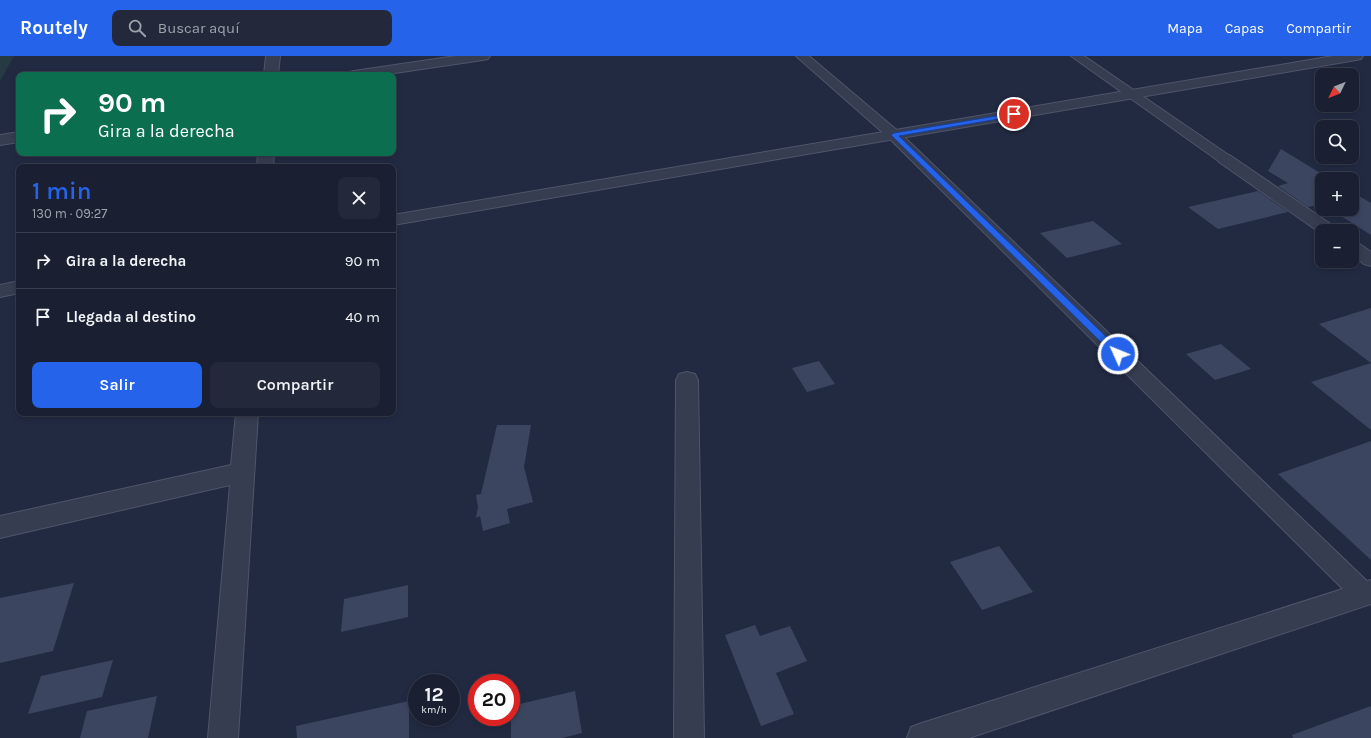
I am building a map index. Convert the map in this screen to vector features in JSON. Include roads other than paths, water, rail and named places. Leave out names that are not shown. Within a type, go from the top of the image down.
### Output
[{"type":"street","points":[[271,72],[273,56]]},
{"type":"street","points":[[374,72],[483,56]]},
{"type":"street","points":[[396,219],[1356,56]]},
{"type":"street","points":[[0,140],[16,138]]},
{"type":"street","points":[[1225,159],[1319,224]]},
{"type":"street","points":[[1359,252],[1371,260]]},
{"type":"street","points":[[0,290],[16,287]]},
{"type":"street","points":[[687,380],[689,738]]},
{"type":"street","points":[[223,738],[247,416]]},
{"type":"street","points":[[0,527],[242,472]]},
{"type":"street","points":[[922,738],[1367,593]]},
{"type":"lane","points":[[802,56],[894,135],[1367,593]]},
{"type":"lane","points":[[1077,56],[1225,159]]}]
